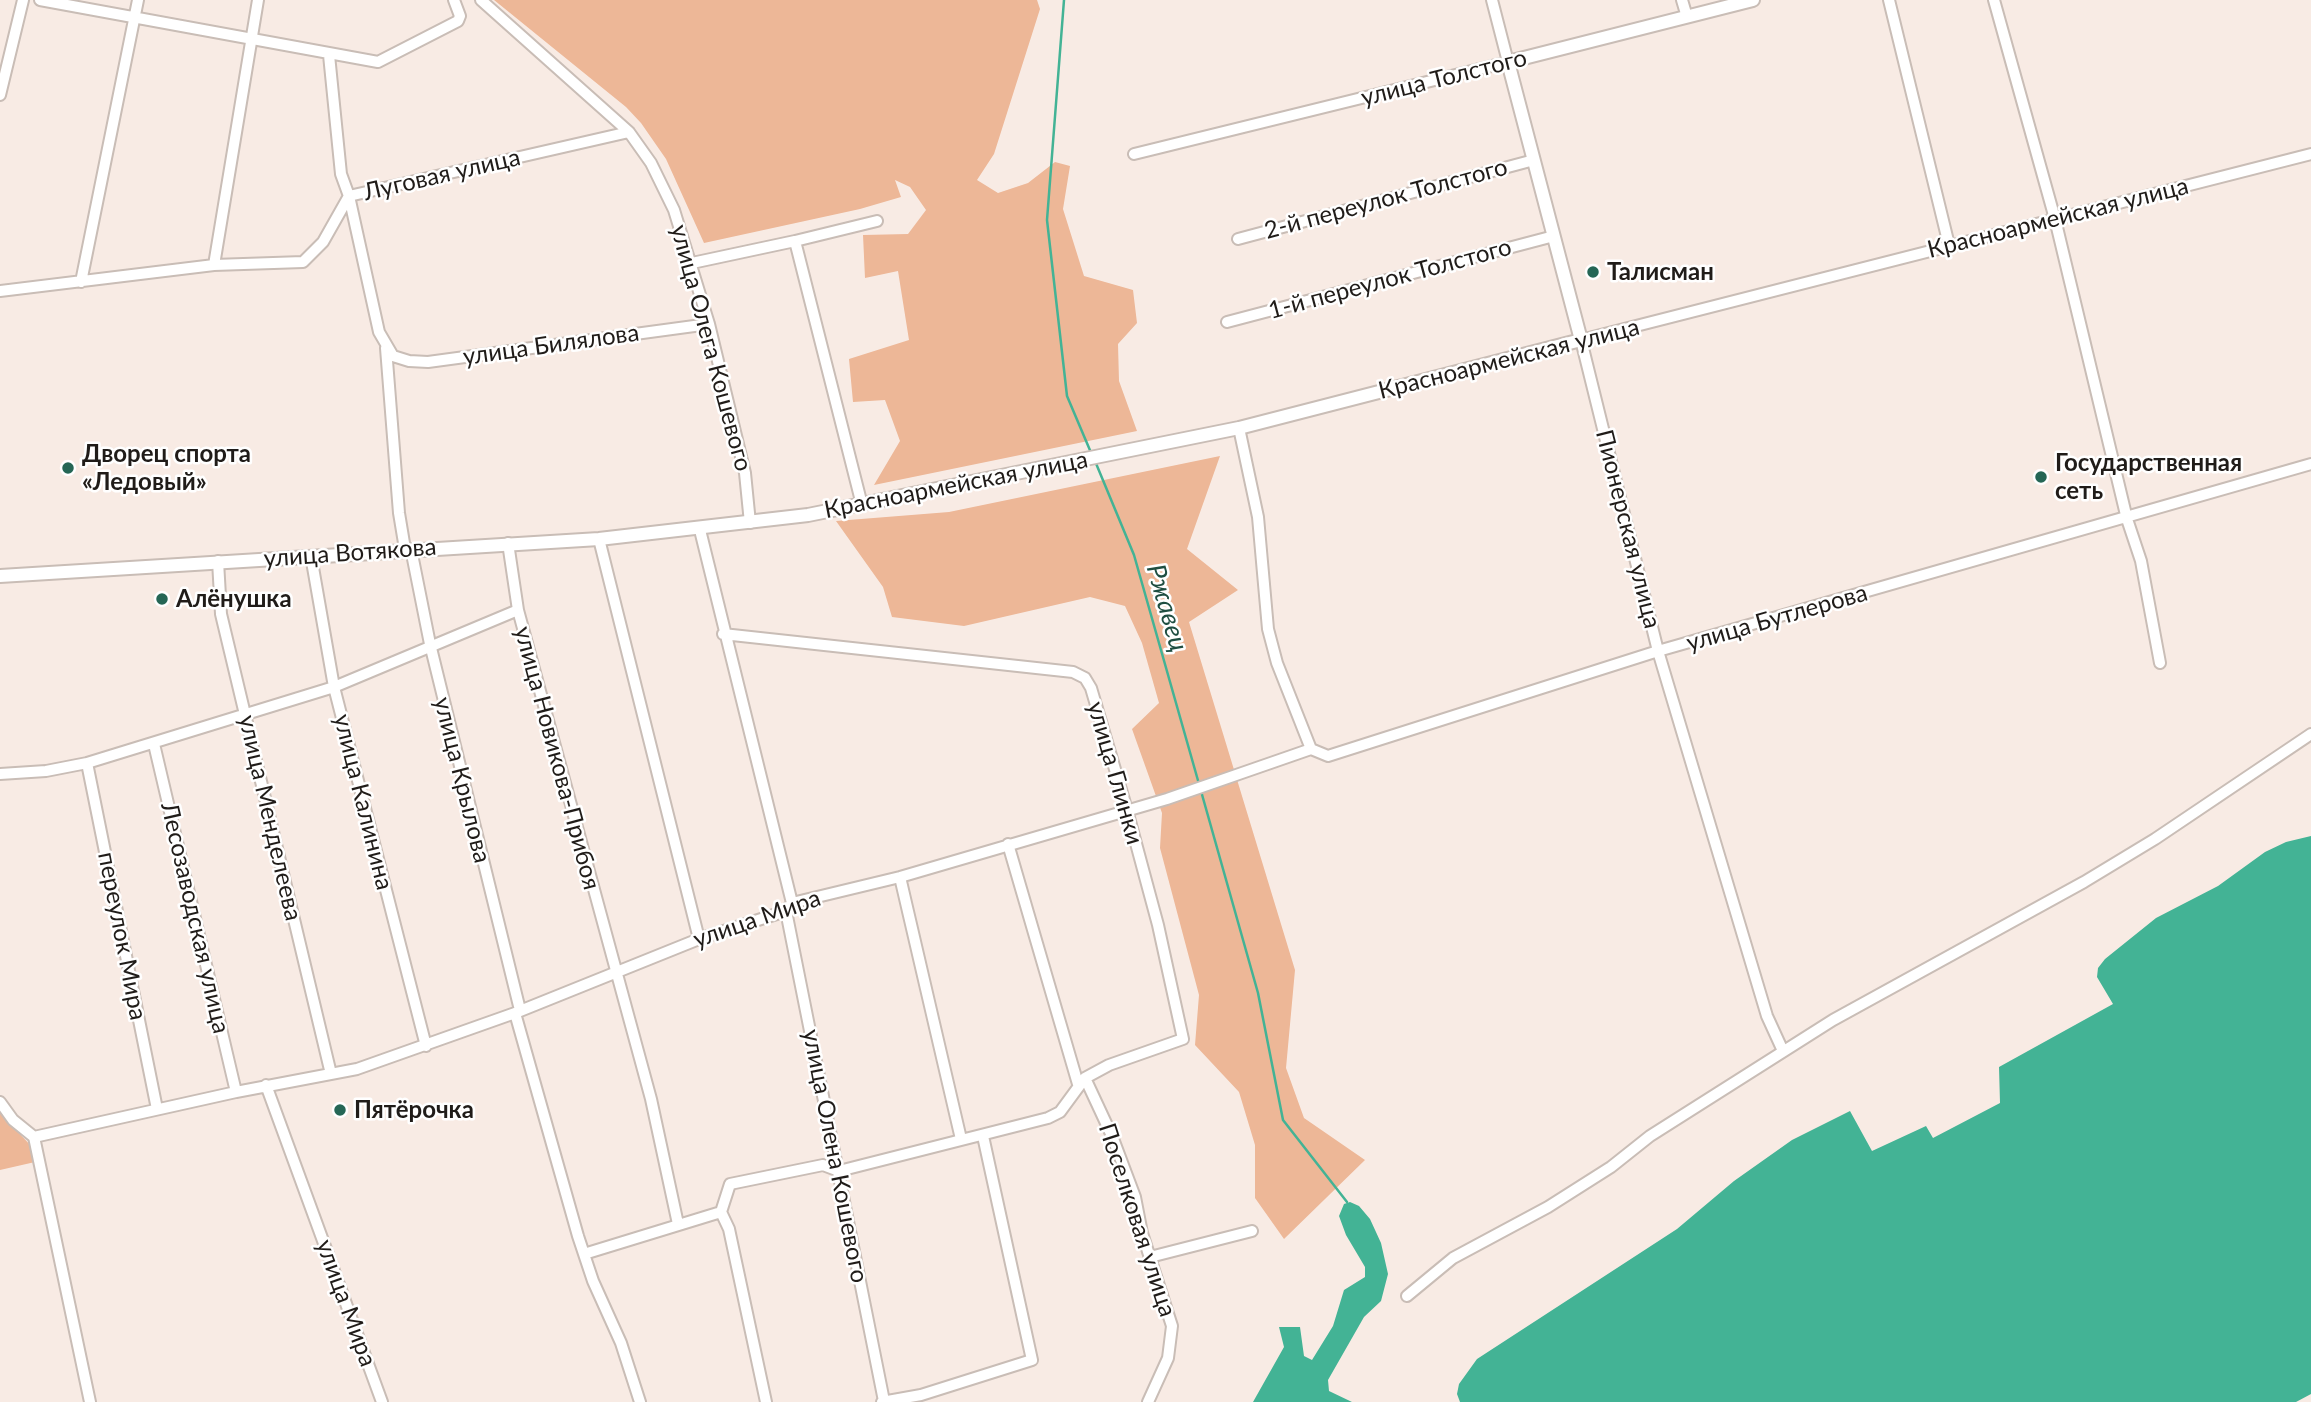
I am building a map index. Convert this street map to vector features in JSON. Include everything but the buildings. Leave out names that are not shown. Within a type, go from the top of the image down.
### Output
[{"type":"street","points":[[0,95],[23,0]]},
{"type":"street","points":[[40,0],[329,55],[385,61],[458,21],[460,16],[454,0]]},
{"type":"street","points":[[81,282],[138,0]]},
{"type":"street","points":[[214,265],[258,0]]},
{"type":"street","name":"улица Олега Кошевого","points":[[481,0],[629,132],[651,163],[674,210],[709,324],[745,473],[750,523]]},
{"type":"street","name":"Пионерская улица","points":[[1492,0],[1581,340],[1658,651],[1767,1016],[1783,1051]]},
{"type":"street","points":[[1682,0],[1687,17]]},
{"type":"street","name":"улица Толстого","points":[[1134,154],[1753,0]]},
{"type":"street","points":[[1889,0],[1949,245]]},
{"type":"street","points":[[1994,0],[2055,219],[2127,519],[2141,561],[2160,663]]},
{"type":"street","name":"Луговая улица","points":[[329,55],[341,174],[349,196],[629,132]]},
{"type":"street","name":"Красноармейская улица","points":[[700,530],[862,505],[1239,428],[2311,154]]},
{"type":"street","name":"2-й переулок Толстого","points":[[1238,239],[1534,160]]},
{"type":"street","points":[[0,291],[214,265],[303,262],[323,242],[349,196]]},
{"type":"street","name":"улица Крылова","points":[[349,196],[367,287],[390,352],[399,513],[518,1011]]},
{"type":"street","points":[[692,263],[877,221]]},
{"type":"street","name":"1-й переулок Толстого","points":[[1227,322],[1554,236]]},
{"type":"street","points":[[795,241],[862,505]]},
{"type":"street","name":"улица Билялова","points":[[390,352],[408,361],[428,362],[709,324]]},
{"type":"street","points":[[1239,428],[1258,517],[1268,629],[1277,663],[1311,749]]},
{"type":"street","name":"улица Бутлерова","points":[[1127,810],[1167,799],[1311,749],[1328,756],[1658,651],[2127,519],[2311,464]]},
{"type":"street","points":[[700,530],[789,907]]},
{"type":"street","name":"улица Вотякова","points":[[0,576],[599,539],[700,530]]},
{"type":"street","points":[[599,539],[699,939]]},
{"type":"street","name":"улица Новикова-Прибоя","points":[[508,543],[518,610],[651,1099],[678,1224]]},
{"type":"street","name":"улица Калинина","points":[[311,556],[334,687],[426,1046]]},
{"type":"street","name":"улица Менделеева","points":[[218,561],[221,614],[331,1074]]},
{"type":"street","points":[[0,775],[47,771],[88,763],[334,687],[430,644],[518,610]]},
{"type":"street","name":"улица Глинки","points":[[723,634],[1073,672],[1084,678],[1091,688],[1127,810],[1158,925],[1184,1039],[1109,1065],[1082,1081]]},
{"type":"street","points":[[1407,1296],[1453,1258],[1548,1207],[1611,1167],[1650,1136],[1783,1051],[1856,1007],[2084,882],[2311,734]]},
{"type":"street","name":"Лесозаводская улица","points":[[154,744],[236,1092]]},
{"type":"street","name":"переулок Мира","points":[[88,763],[157,1109]]},
{"type":"street","name":"улица Мира","points":[[34,1137],[266,1085],[331,1074],[426,1046],[699,939],[789,907],[1127,810]]},
{"type":"street","name":"Поселковая улица","points":[[1008,844],[1082,1081],[1112,1136],[1135,1197],[1136,1214],[1172,1334],[1168,1358],[1148,1402]]},
{"type":"street","points":[[900,877],[961,1139]]},
{"type":"street","name":"улица Олена Кошевого","points":[[789,907],[883,1401]]},
{"type":"street","points":[[518,1011],[584,1254],[621,1343],[640,1402]]},
{"type":"street","points":[[765,1402],[729,1229],[721,1212],[730,1184],[823,1165],[839,1171],[961,1139],[983,1136],[1060,1112],[1082,1081]]},
{"type":"street","name":"улица Мира","points":[[266,1085],[382,1402]]},
{"type":"street","points":[[0,1102],[13,1120],[34,1137],[90,1402]]},
{"type":"street","points":[[883,1401],[921,1395],[1032,1360],[983,1136]]},
{"type":"street","points":[[584,1254],[721,1212]]},
{"type":"street","points":[[1150,1256],[1252,1231]]},
{"type":"shaded area","points":[[494,0],[1037,0],[1040,9],[994,154],[977,180],[998,193],[1028,183],[1055,162],[1070,166],[1063,209],[1084,276],[1133,290],[1137,323],[1118,344],[1119,381],[1137,431],[874,485],[900,441],[885,400],[853,402],[849,359],[909,340],[898,271],[865,278],[863,235],[908,234],[926,210],[910,187],[895,180],[901,197],[860,209],[704,243],[666,159],[641,123],[626,107]]},
{"type":"shaded area","points":[[1220,456],[1187,549],[1238,590],[1189,622],[1295,970],[1286,1068],[1304,1118],[1365,1160],[1284,1239],[1255,1198],[1255,1145],[1239,1092],[1195,1045],[1199,995],[1160,848],[1162,813],[1132,729],[1159,703],[1142,643],[1125,606],[1090,597],[964,626],[892,617],[883,587],[836,521],[949,512]]},
{"type":"shaded area","points":[[2311,836],[2311,1394],[2296,1402],[1460,1402],[1457,1394],[1459,1384],[1477,1359],[1677,1229],[1734,1181],[1792,1140],[1850,1111],[1872,1151],[1926,1126],[1933,1138],[2000,1103],[1999,1067],[2113,1004],[2097,977],[2098,968],[2105,959],[2156,918],[2218,886],[2265,852],[2286,842]]},
{"type":"shaded area","points":[[0,1113],[33,1148],[35,1162],[0,1170]]},
{"type":"shaded area","points":[[1350,1202],[1359,1206],[1370,1219],[1381,1243],[1388,1274],[1381,1301],[1364,1317],[1328,1380],[1329,1391],[1352,1402],[1253,1402],[1284,1347],[1279,1327],[1300,1327],[1304,1356],[1312,1360],[1333,1326],[1344,1290],[1365,1277],[1365,1267],[1346,1235],[1339,1216],[1344,1204]]},
{"type":"waterway","name":"Ржавец","points":[[1064,0],[1047,220],[1067,396],[1092,455]]},
{"type":"waterway","name":"Ржавец","points":[[1095,461],[1134,555],[1199,784]]},
{"type":"waterway","name":"Ржавец","points":[[1201,791],[1258,993],[1283,1120],[1347,1202]]},
{"type":"place","name":"Талисман","points":[[1593,272]]},
{"type":"place","name":"Дворец спорта «Ледовый»","points":[[68,468]]},
{"type":"place","name":"Государственная сеть","points":[[2041,477]]},
{"type":"place","name":"Алёнушка","points":[[162,599]]},
{"type":"place","name":"Пятёрочка","points":[[340,1110]]}]
